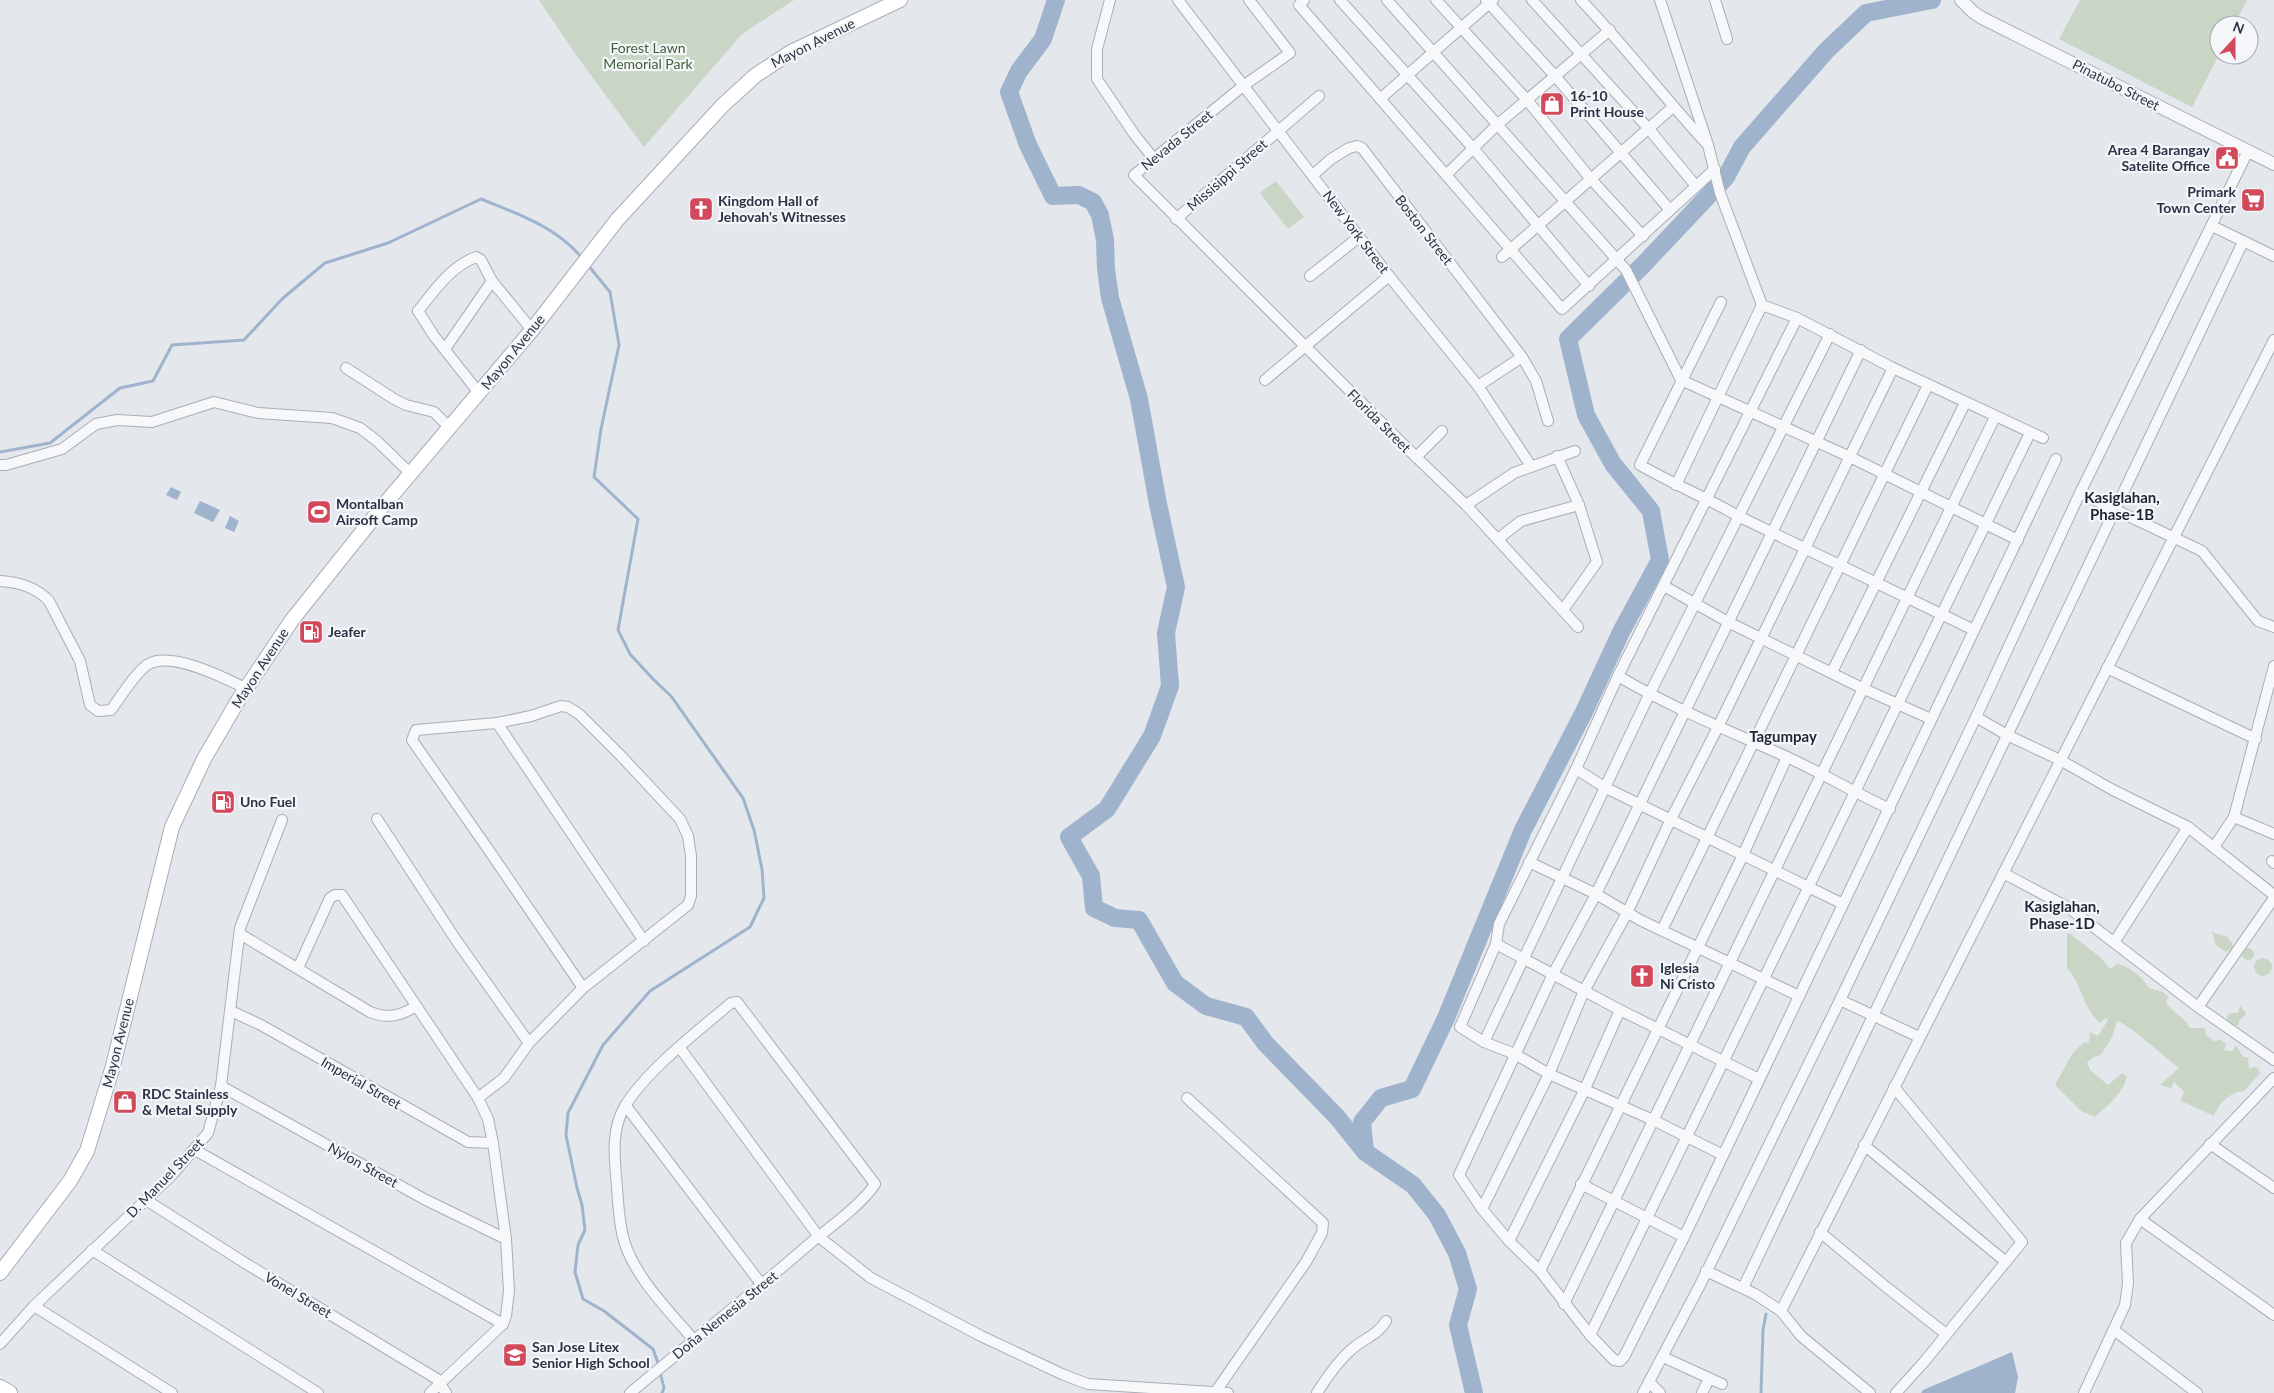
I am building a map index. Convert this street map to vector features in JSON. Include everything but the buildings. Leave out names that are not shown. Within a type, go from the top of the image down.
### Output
[{"type":"main road","name":"Mayon Avenue","points":[[0,1273],[70,1181],[87,1151],[113,1066],[172,827],[204,759],[245,688],[292,620],[373,518],[532,330],[617,220],[724,105],[747,82],[784,56],[900,0]]},
{"type":"main road","points":[[0,1388],[8,1393]]},
{"type":"street","points":[[1110,0],[1097,49],[1097,79],[1134,134],[1154,159]]},
{"type":"street","name":"New York Street","points":[[1178,0],[1389,276],[1478,386],[1531,466]]},
{"type":"street","name":"Nevada Street","points":[[1176,219],[1134,175],[1243,86],[1290,53],[1250,0]]},
{"type":"street","points":[[1304,0],[1299,5],[1562,309],[1715,168]]},
{"type":"street","points":[[1340,0],[1406,76],[1473,148],[1588,286]]},
{"type":"street","points":[[1387,0],[1566,200],[1616,261],[1626,270],[1681,380],[1850,457],[1920,494],[2018,540]]},
{"type":"street","points":[[1436,0],[1527,100],[1590,178],[1643,236]]},
{"type":"street","points":[[1532,0],[1648,128],[1696,186]]},
{"type":"street","points":[[1581,0],[1610,30],[1673,107],[1708,145]]},
{"type":"street","points":[[1660,0],[1708,145],[1720,193],[1762,305],[1716,397],[1676,485]]},
{"type":"street","points":[[1715,0],[1727,39]]},
{"type":"street","name":"Pinatubo Street","points":[[1962,0],[1973,12],[1982,18],[2274,164]]},
{"type":"street","points":[[1380,99],[1490,1],[1670,210]]},
{"type":"street","points":[[1446,175],[1498,124],[1610,30]]},
{"type":"street","name":"Missisippi Street","points":[[1176,219],[1319,96]]},
{"type":"street","points":[[1502,257],[1673,107]]},
{"type":"street","name":"Boston Street","points":[[1313,175],[1344,150],[1357,146],[1362,148],[1522,357],[1536,381],[1548,421]]},
{"type":"street","points":[[1643,1393],[1706,1272],[1840,1000],[1976,717],[2080,494],[2248,151]]},
{"type":"street","name":"Florida Street","points":[[1176,219],[1466,505],[1578,627]]},
{"type":"street","points":[[2212,226],[2274,256]]},
{"type":"street","points":[[1310,276],[1359,237]]},
{"type":"street","points":[[1743,1288],[2243,242]]},
{"type":"street","points":[[479,393],[418,311],[444,279],[466,261],[476,258],[481,260],[492,281],[532,330]]},
{"type":"street","points":[[1265,380],[1389,276]]},
{"type":"street","points":[[445,349],[492,281]]},
{"type":"street","points":[[1721,302],[1640,465],[1676,485],[1707,497],[1740,517],[1974,630]]},
{"type":"street","points":[[1762,305],[1797,318],[1893,368],[1994,417],[2043,438]]},
{"type":"street","points":[[1723,1155],[1653,1120],[1548,1074],[1515,1054],[1484,1042],[1460,1027],[1496,944],[1499,924],[1528,862],[1576,769],[1618,676],[1797,318]]},
{"type":"street","points":[[1484,1042],[1650,694],[1830,334]]},
{"type":"street","points":[[1781,1310],[2274,340]]},
{"type":"street","points":[[1861,350],[1771,531],[1596,894],[1553,974],[1460,1174],[1482,1210],[1509,1241],[1540,1271],[1590,1336],[1614,1360],[1623,1359],[1684,1237],[2056,459]]},
{"type":"street","points":[[1478,386],[1522,357]]},
{"type":"street","points":[[346,368],[406,405],[434,412],[450,428]]},
{"type":"street","points":[[1482,1210],[1548,1074],[1584,991],[1627,913],[1671,819],[1718,727],[1893,368]]},
{"type":"street","points":[[1662,930],[1752,742],[1797,655],[1928,385]]},
{"type":"street","points":[[0,465],[62,449],[96,424],[117,420],[152,422],[214,402],[258,413],[332,418],[360,428],[377,441],[411,474]]},
{"type":"street","points":[[1832,672],[1965,403]]},
{"type":"street","points":[[1564,1304],[1821,773],[1864,689],[1994,417]]},
{"type":"street","points":[[1416,457],[1442,431]]},
{"type":"street","points":[[1590,1336],[2030,433]]},
{"type":"street","points":[[1466,505],[1499,481],[1531,466],[1574,451]]},
{"type":"street","points":[[1557,456],[1579,505],[1597,562],[1563,610]]},
{"type":"street","points":[[2080,494],[2174,536],[2205,553],[2258,621],[2274,627]]},
{"type":"street","points":[[1498,539],[1521,521],[1579,505]]},
{"type":"street","points":[[0,581],[37,590],[49,602],[80,661],[90,704],[98,711],[111,710],[142,669],[156,661],[168,661],[190,666],[245,688]]},
{"type":"street","points":[[1664,586],[1728,622],[1864,689],[1931,719]]},
{"type":"street","points":[[2214,847],[2234,817],[2274,666]]},
{"type":"street","points":[[2107,668],[2256,739]]},
{"type":"street","points":[[1618,676],[1650,694],[1821,773],[1854,792],[1890,809]]},
{"type":"street","points":[[478,1098],[504,1078],[529,1043],[583,988],[644,941],[690,901],[691,856],[688,836],[680,819],[579,714],[568,707],[561,706],[531,716],[497,723],[421,729],[414,734],[412,740],[583,988]]},
{"type":"street","points":[[1976,717],[2007,735],[2060,760],[2113,790],[2188,827],[2274,896],[2198,1007]]},
{"type":"street","points":[[497,723],[644,941]]},
{"type":"street","points":[[1540,1271],[1743,855],[1787,757]]},
{"type":"street","points":[[1576,769],[1606,788],[1843,904]]},
{"type":"street","points":[[2234,817],[2274,834]]},
{"type":"street","points":[[377,819],[456,940],[529,1043]]},
{"type":"street","name":"D. Manuel Street","points":[[0,1344],[34,1306],[146,1200],[208,1133],[221,1086],[240,928],[282,820]]},
{"type":"street","points":[[2115,941],[2188,827]]},
{"type":"street","points":[[1528,862],[1596,894],[1627,913],[1799,996]]},
{"type":"street","points":[[2003,873],[2069,908],[2115,941],[2198,1007],[2274,1060]]},
{"type":"street","points":[[298,968],[331,897],[341,895],[349,904],[415,1007],[478,1098],[488,1119],[506,1239],[509,1291],[506,1316],[503,1324],[444,1389],[430,1393]]},
{"type":"street","points":[[240,934],[370,1012],[390,1018],[403,1014],[415,1007]]},
{"type":"street","points":[[1496,944],[1522,960],[1553,974],[1657,1029],[1760,1078]]},
{"type":"street","points":[[1840,1000],[1874,1014],[1919,1037]]},
{"type":"street","name":"Doña Nemesia Street","points":[[630,1393],[693,1339],[762,1286],[875,1186],[873,1179],[740,1004],[731,1003],[680,1048]]},
{"type":"street","name":"Imperial Street","points":[[231,1010],[468,1142],[493,1143]]},
{"type":"street","points":[[1509,1241],[1584,1091],[1620,1010]]},
{"type":"street","points":[[693,1339],[648,1285],[628,1252],[622,1236],[614,1149],[615,1133],[626,1106],[651,1073],[680,1048],[819,1237],[857,1268],[888,1288],[1064,1376],[1088,1384],[1228,1393]]},
{"type":"street","points":[[2084,1393],[2125,1305],[2128,1283],[2126,1243],[2140,1218],[2274,1078]]},
{"type":"street","name":"Nylon Street","points":[[221,1086],[424,1199],[506,1239]]},
{"type":"street","points":[[1894,1087],[2022,1240],[2021,1244],[1896,1393]]},
{"type":"street","points":[[1187,1098],[1323,1222],[1322,1233],[1306,1262],[1216,1392]]},
{"type":"street","points":[[626,1106],[762,1286]]},
{"type":"street","points":[[2210,1144],[2274,1188]]},
{"type":"street","points":[[1864,1145],[2006,1262]]},
{"type":"street","points":[[194,1150],[503,1324]]},
{"type":"street","points":[[1582,1184],[1684,1237]]},
{"type":"street","name":"Vonel Street","points":[[146,1200],[245,1263],[437,1379],[444,1389]]},
{"type":"street","points":[[2140,1218],[2274,1315]]},
{"type":"street","points":[[1820,1232],[1946,1334]]},
{"type":"street","points":[[92,1250],[318,1393]]},
{"type":"street","points":[[1706,1272],[1743,1288],[1781,1310],[1802,1336],[1870,1393]]},
{"type":"street","points":[[34,1306],[172,1393]]},
{"type":"street","points":[[1317,1393],[1329,1374],[1353,1348],[1382,1329],[1386,1321]]},
{"type":"street","points":[[2114,1330],[2197,1393]]},
{"type":"street","points":[[1662,1357],[1722,1384]]},
{"type":"street","points":[[1702,1393],[1709,1379]]},
{"type":"street","points":[[1648,1382],[1660,1393]]},
{"type":"green space","name":"Forest Lawn Memorial Park","points":[[539,0],[794,0],[742,34],[644,147],[576,55]]},
{"type":"green space","points":[[2080,0],[2247,0],[2239,15],[2209,15],[2209,65],[2214,65],[2192,107],[2059,39]]},
{"type":"green space","points":[[1276,181],[1304,217],[1288,229],[1260,193]]},
{"type":"green space","points":[[2212,932],[2228,937],[2234,947],[2226,952],[2216,945]]},
{"type":"green space","points":[[2069,933],[2100,957],[2110,969],[2118,964],[2123,966],[2140,976],[2149,988],[2163,992],[2168,997],[2166,1002],[2169,1006],[2190,1028],[2205,1028],[2206,1035],[2214,1041],[2221,1040],[2226,1044],[2224,1050],[2232,1051],[2236,1045],[2243,1057],[2248,1057],[2249,1069],[2253,1067],[2258,1068],[2260,1073],[2244,1091],[2226,1099],[2214,1116],[2181,1101],[2184,1091],[2174,1082],[2171,1088],[2160,1085],[2179,1068],[2137,1034],[2117,1021],[2113,1035],[2101,1055],[2087,1062],[2090,1070],[2108,1085],[2122,1073],[2127,1076],[2125,1082],[2114,1099],[2095,1117],[2081,1111],[2055,1085],[2072,1054],[2084,1042],[2089,1043],[2090,1032],[2098,1036],[2108,1020],[2106,1018],[2100,1023],[2094,1017],[2067,968],[2067,935]]},
{"type":"green space","points":[[2248,948],[2254,954],[2248,960],[2242,954]]},
{"type":"green space","points":[[2263,958],[2269,961],[2272,967],[2269,973],[2263,976],[2257,973],[2254,967],[2257,961]]},
{"type":"green space","points":[[2240,1005],[2246,1014],[2239,1021],[2239,1025],[2225,1024],[2229,1013],[2238,1013]]},
{"type":"water","points":[[171,487],[181,492],[177,500],[166,495]]},
{"type":"water","points":[[200,501],[220,510],[213,522],[194,513]]},
{"type":"water","points":[[230,516],[239,521],[234,532],[225,528]]},
{"type":"water","points":[[2012,1352],[2018,1377],[2015,1393],[1921,1393],[1923,1390]]},
{"type":"waterway","points":[[1056,0],[1043,39],[1019,71],[1009,92],[1028,145],[1053,196],[1079,195],[1093,202],[1100,215],[1105,240],[1110,298],[1139,399],[1158,504],[1176,587],[1166,633],[1170,686],[1152,736],[1107,809],[1069,837],[1091,876],[1094,908],[1115,918],[1139,920],[1175,983],[1206,1006],[1246,1017],[1265,1043],[1337,1117],[1365,1152],[1413,1185],[1437,1215],[1457,1253],[1468,1289],[1458,1325],[1474,1393]]},
{"type":"waterway","points":[[1365,1152],[1362,1122],[1381,1098],[1412,1089],[1446,1018],[1523,830],[1584,712],[1621,632],[1660,560],[1651,511],[1613,464],[1586,415],[1568,339],[1643,265],[1726,177],[1742,147],[1826,51],[1866,13],[1932,0]]},
{"type":"waterway","points":[[0,452],[50,443],[120,388],[153,381],[172,345],[244,340],[283,298],[325,263],[388,243],[481,199],[523,216],[549,230],[573,248],[583,259]]},
{"type":"waterway","points":[[587,264],[610,292],[619,345],[601,429],[594,477],[638,519],[618,630],[630,654],[671,696],[743,798],[754,830],[762,869],[764,898],[750,927],[650,991],[603,1045],[568,1113],[566,1135],[582,1205],[585,1230],[578,1245],[575,1272],[583,1299],[604,1311],[653,1349],[659,1366]]},
{"type":"waterway","points":[[1761,1393],[1763,1330],[1766,1314]]},
{"type":"waterway","points":[[660,1372],[664,1388],[662,1393]]},
{"type":"place","name":"16-10 Print House","points":[[1552,104]]},
{"type":"place","name":"Area 4 Barangay Satelite Office","points":[[2227,158]]},
{"type":"place","name":"Primark Town Center","points":[[2253,200]]},
{"type":"place","name":"Kingdom Hall of Jehovah's Witnesses","points":[[701,209]]},
{"type":"place","name":"Montalban Airsoft Camp","points":[[319,512]]},
{"type":"place","name":"Jeafer","points":[[311,632]]},
{"type":"place","name":"Uno Fuel","points":[[223,802]]},
{"type":"place","name":"Iglesia Ni Cristo","points":[[1642,976]]},
{"type":"place","name":"RDC Stainless & Metal Supply","points":[[125,1102]]},
{"type":"place","name":"San Jose Litex Senior High School","points":[[515,1355]]},
{"type":"district","name":"Kasiglahan, Phase-1B","points":[[2122,506]]},
{"type":"district","name":"Tagumpay","points":[[1783,737]]},
{"type":"district","name":"Kasiglahan, Phase-1D","points":[[2062,916]]}]
